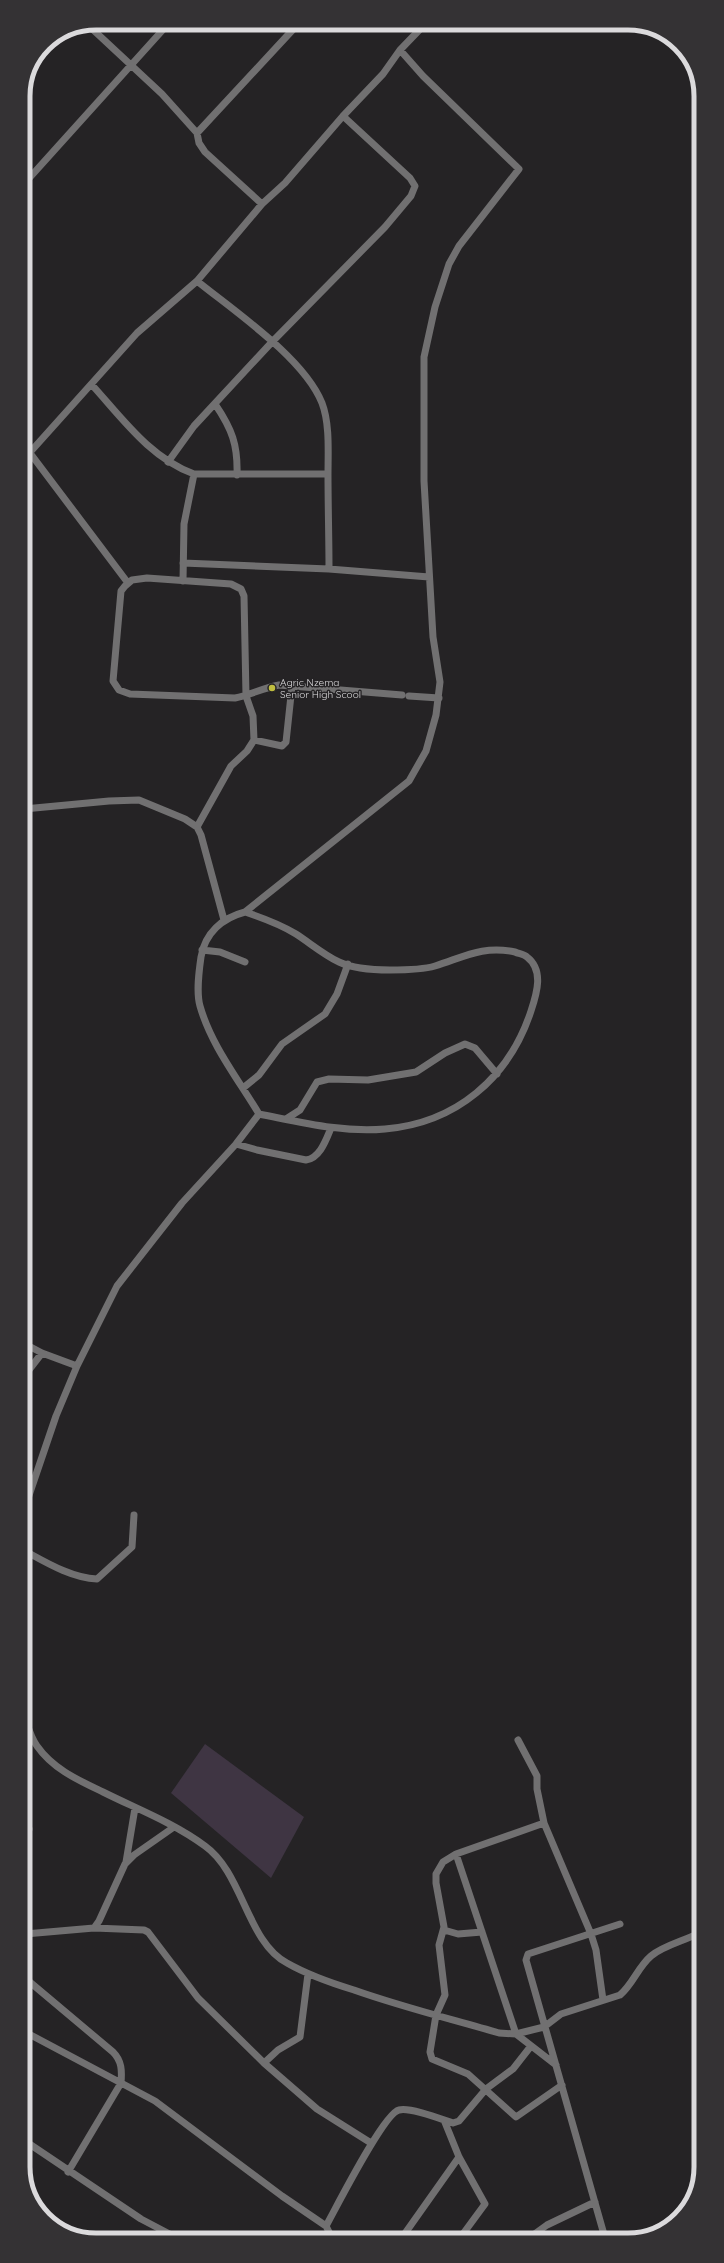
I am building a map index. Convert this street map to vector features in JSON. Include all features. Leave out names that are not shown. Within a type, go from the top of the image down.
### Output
[{"type":"street","points":[[94,30],[131,64],[197,133],[199,143],[205,152],[262,204]]},
{"type":"street","points":[[30,177],[163,30]]},
{"type":"street","points":[[197,133],[293,30]]},
{"type":"street","points":[[128,583],[30,453],[137,333],[197,281],[262,204],[285,183],[343,116],[383,74],[400,50],[419,30]]},
{"type":"street","points":[[245,912],[268,919],[339,962],[360,968],[390,970],[434,967],[478,950],[504,950],[526,955],[535,964],[538,976],[537,993],[528,1020],[503,1068],[487,1086],[437,1117],[385,1130],[331,1128],[259,1114],[214,1039],[200,1005],[199,970],[202,950],[212,931],[224,920],[245,912],[409,782],[426,751],[439,698],[440,682],[433,637],[424,481],[424,357],[430,326],[447,271],[459,246],[520,169],[423,76],[400,50]]},
{"type":"street","points":[[168,462],[194,426],[272,342],[385,227],[413,192],[414,182],[343,116]]},
{"type":"street","points":[[197,281],[272,342],[308,380],[322,404],[328,454],[329,569]]},
{"type":"street","points":[[92,385],[136,434],[168,462],[194,474],[328,474]]},
{"type":"street","points":[[215,404],[226,420],[237,448],[237,475]]},
{"type":"street","points":[[183,581],[184,524],[194,474]]},
{"type":"street","points":[[183,564],[329,569],[429,577]]},
{"type":"street","points":[[197,827],[231,766],[246,751],[254,740],[253,716],[246,696],[244,596],[241,589],[231,584],[147,578],[132,580],[121,591],[113,681],[119,690],[130,694],[235,698],[246,696],[260,688],[279,685],[439,698]]},
{"type":"street","points":[[254,740],[282,746],[286,742],[292,686]]},
{"type":"street","points":[[30,808],[109,801],[139,800],[185,819],[197,827],[205,844],[224,920]]},
{"type":"street","points":[[202,950],[220,952],[245,962]]},
{"type":"street","points":[[243,1088],[259,1075],[282,1044],[325,1014],[337,994],[348,964]]},
{"type":"street","points":[[286,1119],[300,1110],[317,1082],[329,1079],[368,1080],[416,1072],[446,1053],[465,1044],[475,1048],[497,1074]]},
{"type":"street","points":[[30,1492],[56,1416],[77,1366],[117,1286],[182,1203],[236,1144],[259,1114]]},
{"type":"street","points":[[236,1144],[306,1160],[312,1159],[318,1154],[331,1128]]},
{"type":"street","points":[[30,1347],[77,1366]]},
{"type":"street","points":[[30,1368],[42,1353]]},
{"type":"street","points":[[30,1554],[49,1564],[80,1576],[98,1579],[132,1547],[134,1515]]},
{"type":"street","points":[[30,1730],[36,1745],[49,1760],[66,1773],[174,1827],[205,1846],[222,1864],[254,1923],[275,1955],[285,1963],[308,1974],[391,2003],[499,2033],[516,2034],[544,2027],[560,2014],[620,1995],[627,1990],[642,1966],[651,1956],[694,1935]]},
{"type":"street","points":[[518,1740],[537,1776],[537,1789],[544,1823],[591,1934],[596,1950],[604,2000]]},
{"type":"street","points":[[125,1864],[135,1808]]},
{"type":"street","points":[[544,1823],[456,1854],[443,1862],[436,1874],[436,1883],[444,1930],[439,1945],[445,1995],[436,2015],[430,2052],[432,2059],[464,2072],[486,2089],[516,2117],[562,2085]]},
{"type":"street","points":[[94,1928],[99,1921],[125,1864],[134,1855],[174,1827]]},
{"type":"street","points":[[456,1854],[516,2034],[556,2065]]},
{"type":"street","points":[[604,2233],[526,1960],[527,1956],[620,1924]]},
{"type":"street","points":[[30,1934],[94,1928],[144,1930],[148,1932],[198,1998],[264,2063],[317,2109],[371,2143]]},
{"type":"street","points":[[444,1930],[458,1934],[482,1932]]},
{"type":"street","points":[[264,2063],[278,2050],[300,2037],[308,1974]]},
{"type":"street","points":[[30,1982],[116,2056],[121,2067],[121,2082],[68,2172]]},
{"type":"street","points":[[30,2035],[121,2082],[154,2102],[282,2196],[326,2226],[330,2233]]},
{"type":"street","points":[[326,2226],[371,2143],[392,2114],[399,2110],[453,2123],[459,2121],[486,2089],[513,2069],[531,2046]]},
{"type":"street","points":[[444,2120],[458,2157],[485,2204],[464,2233]]},
{"type":"street","points":[[30,2145],[68,2172],[141,2219],[166,2233]]},
{"type":"street","points":[[405,2233],[458,2157]]},
{"type":"street","points":[[536,2233],[547,2225],[595,2202]]},
{"type":"shaded area","points":[[205,1744],[304,1817],[271,1878],[171,1793]]},
{"type":"place","name":"Agric Nzema Senior High Scool","points":[[272,688]]}]
